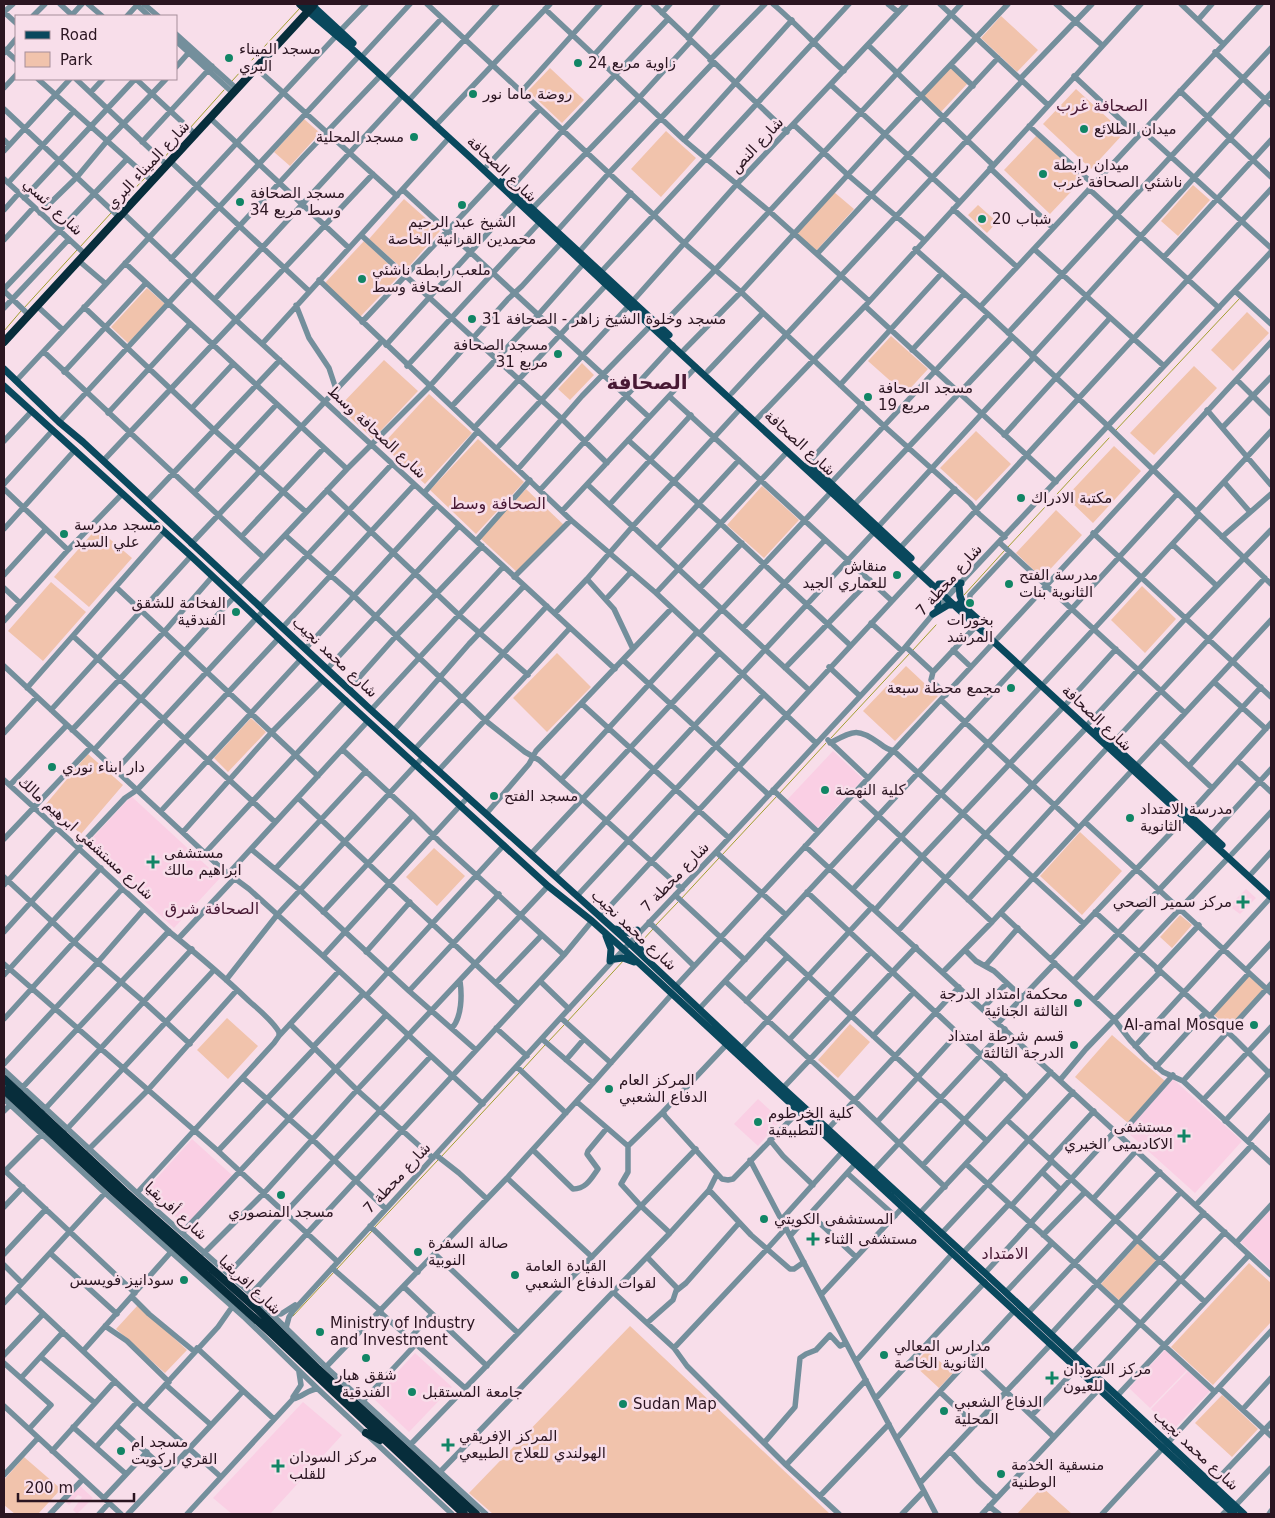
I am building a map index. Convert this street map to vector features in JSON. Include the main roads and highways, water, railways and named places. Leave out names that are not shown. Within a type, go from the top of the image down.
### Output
[{"type":"highway","points":[[300,4],[312,6]]},
{"type":"highway","name":"شارع الميناء البري","points":[[5,338],[79,261],[312,6]]},
{"type":"highway","name":"شارع افريقيا","points":[[4,1079],[89,1162],[174,1250],[271,1334],[464,1514]]},
{"type":"highway","name":"شارع افريقيا","points":[[4,1090],[89,1162]]},
{"type":"highway","name":"شارع افريقيا","points":[[99,1173],[210,1267],[420,1458],[476,1514]]},
{"type":"highway","points":[[174,1250],[181,1261]]},
{"type":"highway","points":[[210,1267],[220,1268]]},
{"type":"highway","points":[[366,1433],[388,1443]]},
{"type":"main road","name":"شارع الصحافة","points":[[312,6],[338,33],[411,98],[449,138],[517,201],[607,284],[660,327],[732,393],[788,451],[854,505],[876,529],[900,548],[922,572],[938,584],[949,596]]},
{"type":"main road","name":"شارع الصحافة","points":[[385,76],[403,95],[487,166],[601,272],[651,325],[740,408],[808,462],[831,487],[1209,836],[1271,897]]},
{"type":"main road","name":"شارع محمد نجيب","points":[[5,371],[415,750],[613,928],[673,991],[903,1207],[941,1234],[1006,1292],[1117,1396],[1159,1439],[1162,1448],[1234,1514]]},
{"type":"main road","name":"شارع محمد نجيب","points":[[5,389],[32,411],[191,556],[548,886],[592,921],[622,949],[644,962]]},
{"type":"main road","points":[[922,572],[936,591],[936,611],[948,605],[964,610]]},
{"type":"main road","points":[[938,584],[960,584],[960,596],[964,610]]},
{"type":"main road","name":"شارع الصحافة","points":[[964,610],[977,625],[996,640]]},
{"type":"main road","name":"شارع الصحافة","points":[[1230,856],[1271,891]]},
{"type":"main road","points":[[603,931],[610,949],[611,962],[626,959],[644,962],[639,948],[637,932],[628,933],[613,928]]},
{"type":"main road","name":"شارع محمد نجيب","points":[[673,991],[698,1009],[729,1042],[741,1049],[828,1129],[953,1253],[1099,1389],[1159,1439],[1168,1442],[1177,1450],[1213,1484],[1229,1510],[1244,1514]]},
{"type":"main road","points":[[1171,1456],[1172,1451],[1177,1450]]},
{"type":"waterway","points":[[252,60],[300,8]]},
{"type":"waterway","points":[[232,81],[242,70]]},
{"type":"waterway","points":[[190,128],[224,90]]},
{"type":"waterway","points":[[164,158],[187,131]]},
{"type":"waterway","points":[[149,174],[159,162]]},
{"type":"waterway","points":[[114,210],[146,177]]},
{"type":"waterway","points":[[80,247],[111,213]]},
{"type":"waterway","points":[[24,308],[77,250]]},
{"type":"waterway","points":[[1116,430],[1240,298]]},
{"type":"waterway","points":[[4,331],[21,311]]},
{"type":"waterway","points":[[1008,547],[1109,438]]},
{"type":"waterway","points":[[964,595],[1005,550]]},
{"type":"waterway","points":[[913,650],[936,625]]},
{"type":"waterway","points":[[831,738],[910,653]]},
{"type":"waterway","points":[[780,793],[826,743]]},
{"type":"waterway","points":[[722,855],[777,796]]},
{"type":"waterway","points":[[681,899],[719,858]]},
{"type":"waterway","points":[[655,926],[678,902]]},
{"type":"waterway","points":[[642,941],[653,929]]},
{"type":"waterway","points":[[567,1022],[624,960]]},
{"type":"waterway","points":[[548,1042],[564,1025]]},
{"type":"waterway","points":[[523,1069],[545,1045]]},
{"type":"waterway","points":[[441,1157],[520,1072]]},
{"type":"waterway","points":[[374,1228],[438,1160]]},
{"type":"waterway","points":[[337,1269],[372,1231]]},
{"type":"waterway","points":[[293,1316],[334,1272]]},
{"type":"place","name":"مسجد الميناء البري","points":[[229,58]]},
{"type":"place","name":"زاوية مربع 24","points":[[578,63]]},
{"type":"place","name":"روضة ماما نور","points":[[473,94]]},
{"type":"place","name":"ميدان الطلائع","points":[[1084,129]]},
{"type":"place","name":"مسجد المحلية","points":[[414,137]]},
{"type":"place","name":"ميدان رابطة ناشئي الصحافة غرب","points":[[1043,174]]},
{"type":"place","name":"مسجد الصحافة وسط مربع 34","points":[[240,202]]},
{"type":"place","name":"الشيخ عبد الرحيم محمدين القرانية الخاصة","points":[[462,205]]},
{"type":"place","name":"شباب 20","points":[[982,219]]},
{"type":"place","name":"ملعب رابطة ناشئي الصحافة وسط","points":[[362,279]]},
{"type":"place","name":"مسجد وخلوة الشيخ زاهر - الصحافة 31","points":[[472,319]]},
{"type":"place","name":"مسجد الصحافة مربع 31","points":[[558,354]]},
{"type":"place","name":"مسجد الصحافة مربع 19","points":[[868,397]]},
{"type":"place","name":"مكتبة الادراك","points":[[1021,498]]},
{"type":"place","name":"مسجد مدرسة علي السيد","points":[[64,534]]},
{"type":"place","name":"منقاش للعماري الجيد","points":[[897,575]]},
{"type":"place","name":"مدرسة الفتح الثانوية بنات","points":[[1009,584]]},
{"type":"place","name":"بخورات المرشد","points":[[970,603]]},
{"type":"place","name":"الفخامة للشقق الفندقية","points":[[236,612]]},
{"type":"place","name":"مجمع محطة سبعة","points":[[1011,688]]},
{"type":"place","name":"دار ابناء نوري","points":[[52,767]]},
{"type":"place","name":"كلية النهضة","points":[[825,790]]},
{"type":"place","name":"مسجد الفتح","points":[[494,796]]},
{"type":"place","name":"مدرسة الامتداد الثانوية","points":[[1130,818]]},
{"type":"place","name":"مستشفى ابراهيم مالك","points":[[153,862]]},
{"type":"place","name":"مركز سمير الصحي","points":[[1243,902]]},
{"type":"place","name":"محكمة امتداد الدرجة الثالثة الجنائية","points":[[1078,1003]]},
{"type":"place","name":"Al-amal Mosque","points":[[1254,1025]]},
{"type":"place","name":"قسم شرطة امتداد الدرجة الثالثة","points":[[1074,1045]]},
{"type":"place","name":"المركز العام الدفاع الشعبي","points":[[609,1089]]},
{"type":"place","name":"كلية الخرطوم التطبيقية","points":[[758,1122]]},
{"type":"place","name":"مستشفى الاكاديميى الخيري","points":[[1184,1136]]},
{"type":"place","name":"مسجد المنصوري","points":[[281,1195]]},
{"type":"place","name":"المستشفى الكويتي","points":[[764,1219]]},
{"type":"place","name":"مستشفى الثناء","points":[[813,1239]]},
{"type":"place","name":"صالة السفرة النوبية","points":[[418,1252]]},
{"type":"place","name":"القيادة العامة لقوات الدفاع الشعبي","points":[[515,1275]]},
{"type":"place","name":"سودانيز فويسس","points":[[184,1280]]},
{"type":"place","name":"Ministry of Industry and Investment","points":[[320,1332]]},
{"type":"place","name":"مدارس المعالي الثانوية الخاصة","points":[[884,1355]]},
{"type":"place","name":"شقق هبار الفندقية","points":[[366,1358]]},
{"type":"place","name":"مركز السودان للعيون","points":[[1052,1378]]},
{"type":"place","name":"جامعة المستقبل","points":[[412,1392]]},
{"type":"place","name":"Sudan Map","points":[[623,1404]]},
{"type":"place","name":"الدفاع الشعبي المحلية","points":[[944,1411]]},
{"type":"place","name":"المركز الإفريقي الهولندي للعلاج الطبيعي","points":[[448,1445]]},
{"type":"place","name":"مسجد ام القري اركويت","points":[[121,1451]]},
{"type":"place","name":"مركز السودان للقلب","points":[[278,1466]]},
{"type":"place","name":"منسقية الخدمة الوطنية","points":[[1001,1474]]},
{"type":"district","name":"الصحافة غرب","points":[[1102,105]]},
{"type":"district","name":"الصحافة","points":[[647,382]]},
{"type":"district","name":"الصحافة وسط","points":[[498,503]]},
{"type":"district","name":"الصحافة شرق","points":[[212,908]]},
{"type":"district","name":"الامتداد","points":[[1005,1253]]}]
